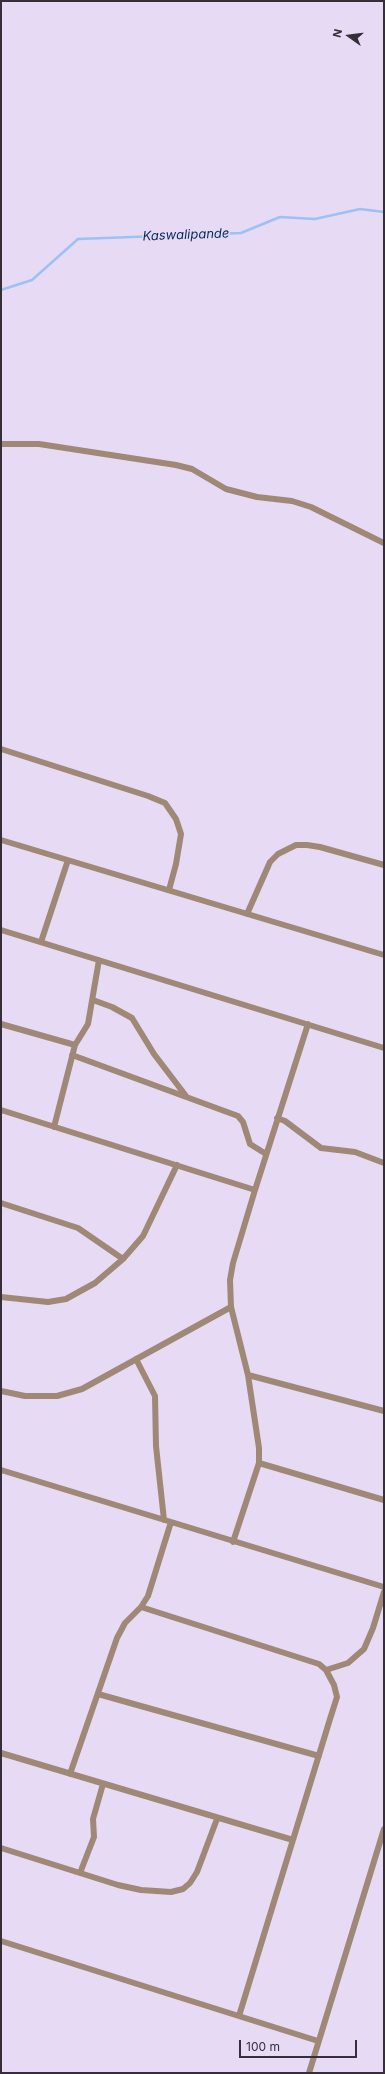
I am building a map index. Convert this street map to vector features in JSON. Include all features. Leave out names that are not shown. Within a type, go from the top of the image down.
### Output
[{"type":"street","points":[[1,444],[39,444],[176,465],[192,469],[226,490],[257,497],[292,501],[305,505],[384,543]]},
{"type":"street","points":[[1,749],[148,796],[165,803],[176,819],[181,834],[176,864],[169,890]]},
{"type":"street","points":[[1,840],[384,955]]},
{"type":"street","points":[[247,914],[270,862],[278,854],[296,845],[307,844],[384,865]]},
{"type":"street","points":[[41,942],[68,860]]},
{"type":"street","points":[[1,930],[384,1048]]},
{"type":"street","points":[[54,1126],[75,1045],[88,1024],[99,960]]},
{"type":"street","points":[[93,1000],[132,1018],[154,1054],[186,1096]]},
{"type":"street","points":[[1,1024],[75,1045]]},
{"type":"street","points":[[233,1542],[259,1463],[259,1448],[248,1375],[231,1307],[230,1280],[233,1263],[255,1190],[308,1024]]},
{"type":"street","points":[[72,1055],[186,1096],[241,1118],[250,1144],[266,1154]]},
{"type":"street","points":[[2,1112],[54,1126],[255,1190]]},
{"type":"street","points":[[277,1118],[285,1121],[320,1148],[355,1152],[384,1163]]},
{"type":"street","points":[[1,1297],[48,1302],[66,1298],[95,1283],[123,1259],[143,1236],[176,1165]]},
{"type":"street","points":[[1,1203],[78,1228],[123,1259]]},
{"type":"street","points":[[1,1391],[38,1396],[70,1393],[82,1389],[231,1307]]},
{"type":"street","points":[[136,1359],[155,1396],[156,1446],[164,1520]]},
{"type":"street","points":[[248,1375],[384,1411]]},
{"type":"street","points":[[259,1463],[384,1500]]},
{"type":"street","points":[[1,1470],[384,1588]]},
{"type":"street","points":[[70,1774],[120,1630],[148,1596],[171,1522]]},
{"type":"street","points":[[326,1670],[348,1663],[364,1649],[373,1628],[384,1592]]},
{"type":"street","points":[[140,1607],[304,1658],[319,1664],[326,1670],[334,1684],[336,1697],[239,2016]]},
{"type":"street","points":[[98,1694],[319,1756]]},
{"type":"street","points":[[1,1753],[293,1840]]},
{"type":"street","points":[[80,1873],[94,1837],[93,1819],[103,1784]]},
{"type":"street","points":[[1,1848],[80,1873],[141,1890],[171,1892],[183,1889],[190,1883],[197,1872],[216,1818]]},
{"type":"street","points":[[309,2073],[384,1829]]},
{"type":"street","points":[[1,1941],[318,2041]]},
{"type":"waterway","name":"Kaswalipande","points":[[1,290],[32,280],[78,239],[241,233],[280,217],[315,219],[360,209],[384,212]]}]
